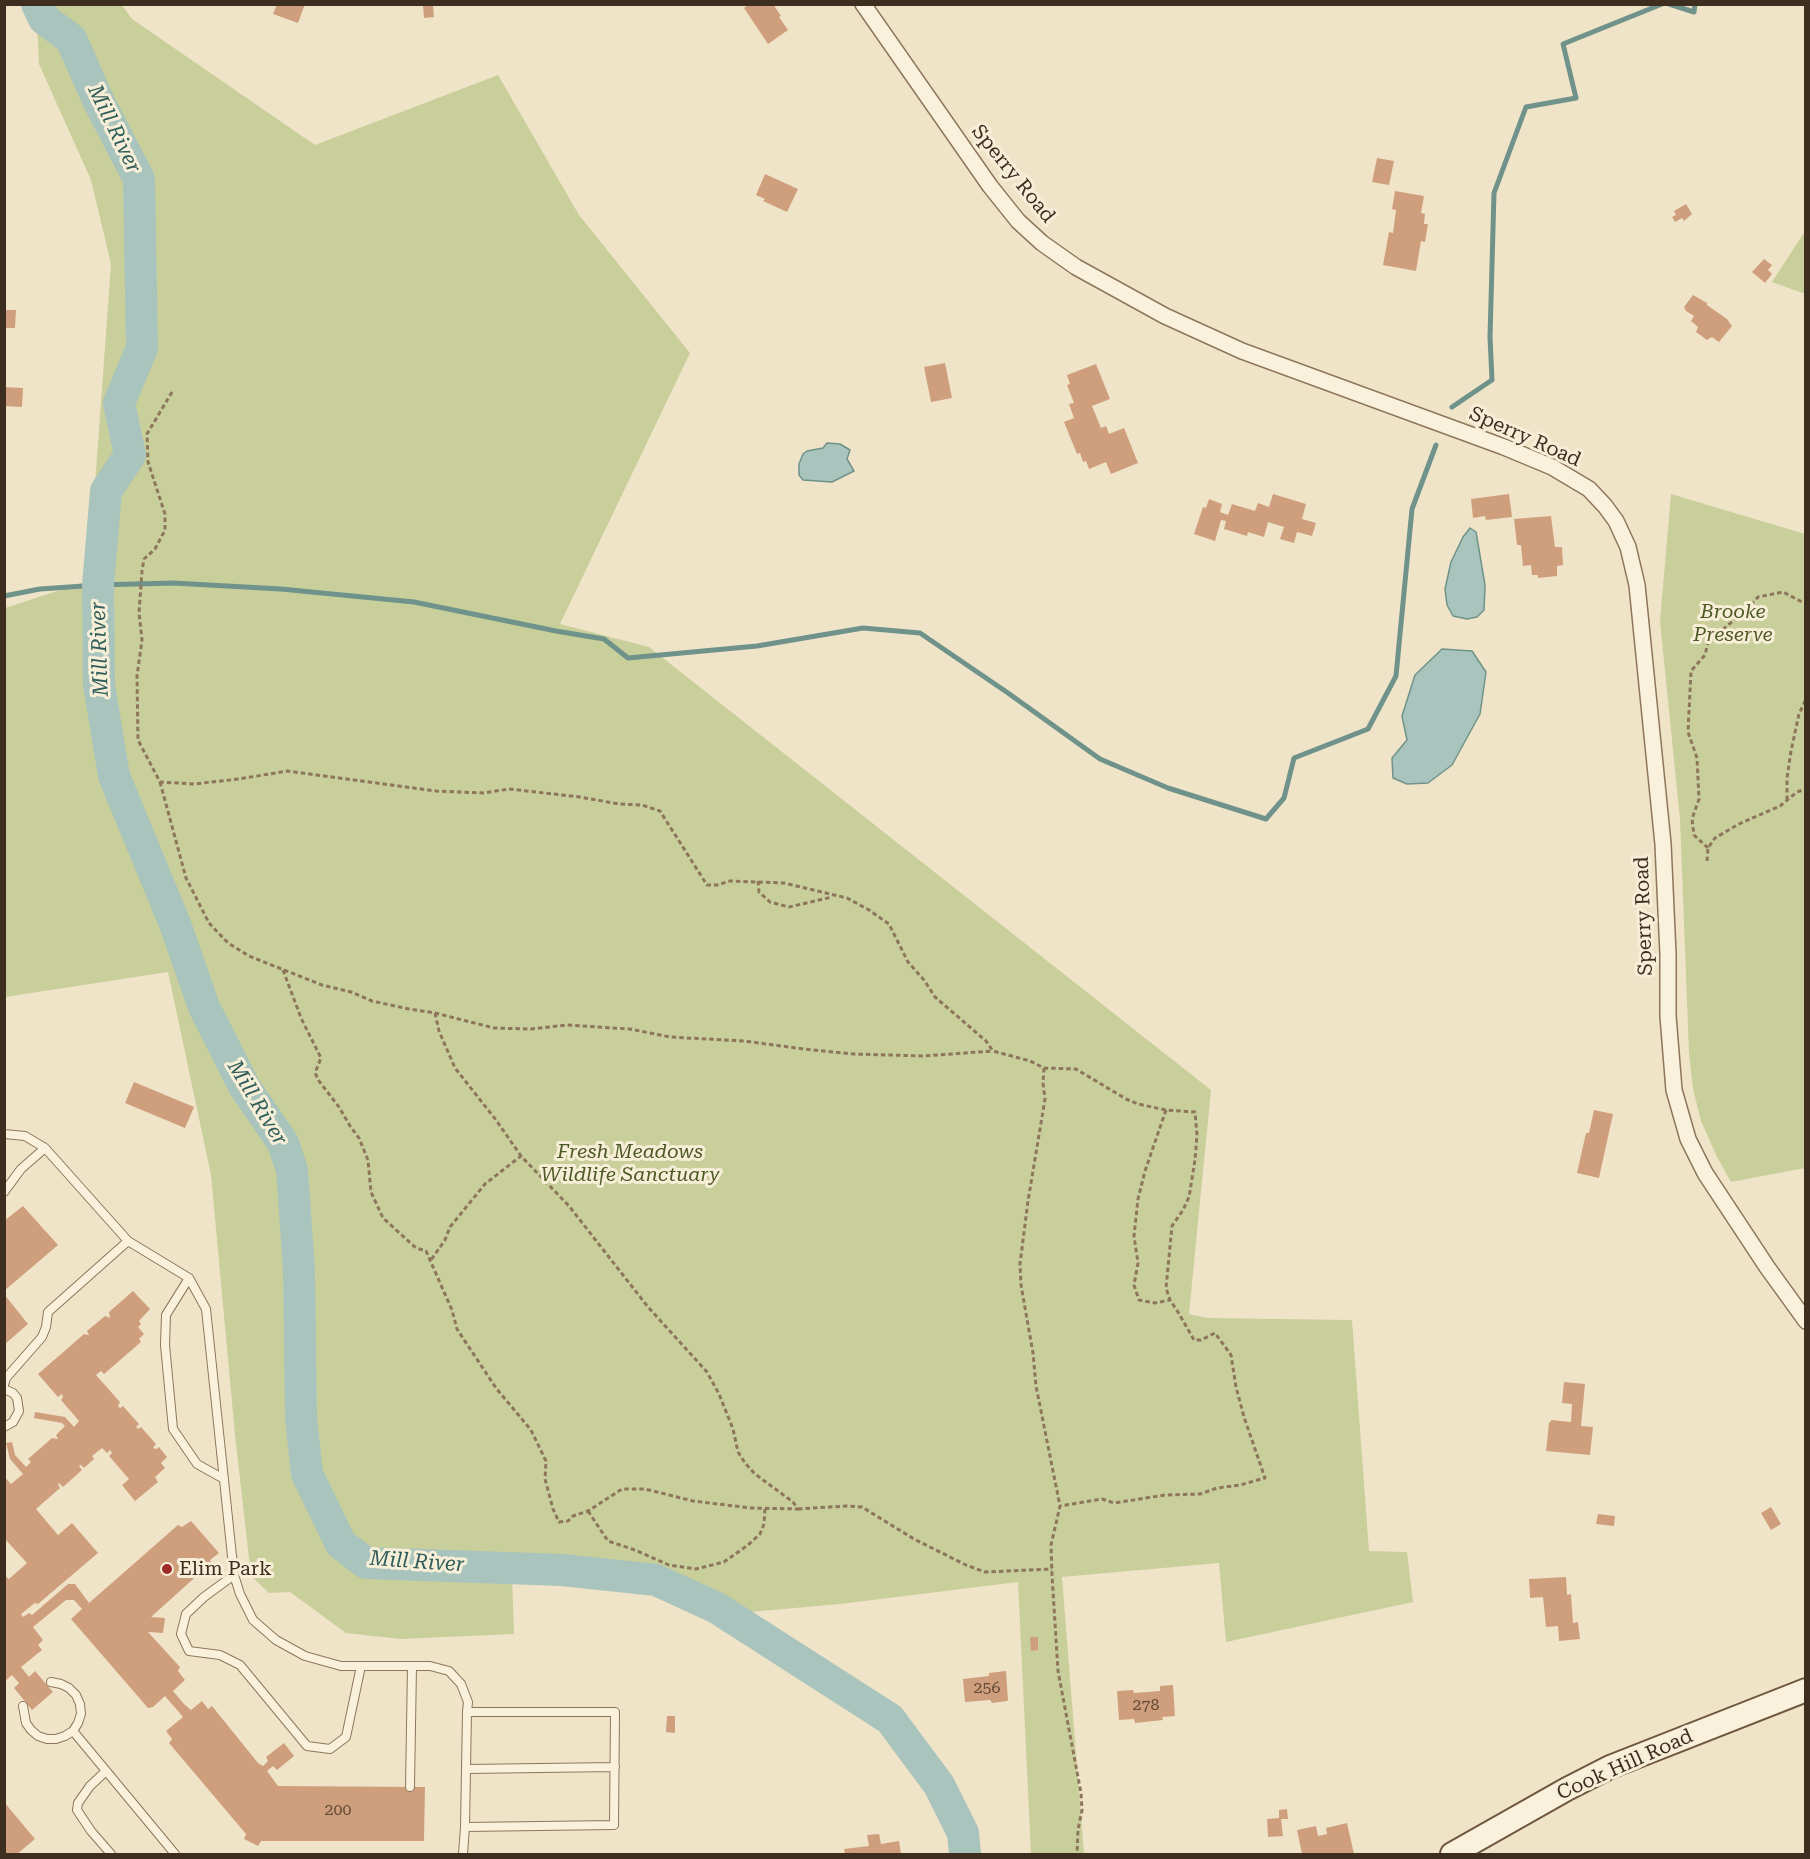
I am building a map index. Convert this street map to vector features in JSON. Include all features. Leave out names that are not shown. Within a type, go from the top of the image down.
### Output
[{"type":"street","name":"Sperry Road","points":[[863,4],[990,186],[1018,221],[1042,243],[1076,267],[1165,316],[1242,351],[1504,447],[1552,467],[1589,489],[1616,521],[1628,547],[1638,585],[1663,844],[1668,954],[1668,1016],[1673,1080],[1678,1107],[1688,1139],[1705,1173],[1767,1268],[1806,1321]]},
{"type":"street","name":"Cook Hill Road","points":[[1452,1854],[1610,1767],[1806,1690]]},
{"type":"lane","points":[[4,1134],[26,1136],[45,1148],[128,1241],[189,1278],[206,1309],[234,1575],[240,1594],[253,1620],[276,1640],[305,1656],[341,1666],[430,1666],[449,1671],[461,1684],[468,1702],[463,1854]]},
{"type":"lane","points":[[4,1192],[21,1169],[45,1148]]},
{"type":"lane","points":[[4,1427],[14,1422],[19,1411],[17,1398],[4,1387],[6,1378],[42,1337],[48,1312],[128,1241]]},
{"type":"lane","points":[[189,1278],[166,1315],[165,1345],[173,1429],[197,1464],[224,1479]]},
{"type":"lane","points":[[234,1575],[204,1596],[186,1614],[181,1634],[189,1651],[220,1655],[240,1665],[307,1746],[330,1749],[346,1737],[361,1666]]},
{"type":"lane","points":[[411,1787],[412,1666]]},
{"type":"lane","points":[[23,1706],[26,1723],[39,1736],[56,1739],[65,1737],[73,1731],[81,1714],[76,1695],[69,1688],[51,1682]]},
{"type":"lane","points":[[465,1827],[614,1825],[615,1712],[467,1712]]},
{"type":"lane","points":[[73,1731],[175,1854]]},
{"type":"lane","points":[[466,1768],[615,1767]]},
{"type":"lane","points":[[106,1772],[90,1786],[76,1810],[111,1854]]},
{"type":"path","points":[[172,392],[147,434],[148,462],[165,514],[165,530],[155,549],[144,559],[142,572],[139,613],[142,640],[137,676],[138,740],[160,782],[186,878],[209,923],[228,943],[249,956],[283,970],[372,1001],[435,1013],[494,1028],[531,1029],[567,1025],[630,1029],[670,1037],[744,1041],[854,1054],[924,1056],[993,1051],[1029,1061],[1044,1068],[1076,1069],[1138,1104],[1166,1110],[1195,1112],[1197,1135],[1195,1160],[1188,1197],[1183,1210],[1172,1226],[1166,1288],[1170,1300],[1194,1340],[1201,1340],[1215,1333],[1231,1355],[1244,1418],[1265,1478],[1200,1494],[1165,1495],[1114,1503],[1102,1499],[1060,1506]]},
{"type":"path","points":[[1708,848],[1694,835],[1692,819],[1699,799],[1697,758],[1688,732],[1691,671],[1705,655],[1708,642],[1758,597],[1783,592],[1806,602]]},
{"type":"path","points":[[1787,800],[1791,751],[1799,714],[1806,699]]},
{"type":"path","points":[[160,782],[194,784],[287,771],[436,790],[483,793],[509,789],[642,805],[660,811],[707,885],[758,880],[784,883],[848,898],[889,924],[908,962],[935,997],[986,1041],[993,1051]]},
{"type":"path","points":[[1707,861],[1708,848],[1715,838],[1739,824],[1780,806],[1797,792],[1806,789]]},
{"type":"path","points":[[758,880],[759,892],[770,902],[789,907],[833,896]]},
{"type":"path","points":[[283,970],[301,1018],[321,1058],[315,1073],[359,1138],[368,1160],[371,1192],[383,1218],[416,1248],[426,1251],[452,1310],[457,1329],[496,1388],[531,1430],[546,1461],[545,1479],[559,1522],[567,1521],[573,1516],[588,1511],[622,1489],[645,1489],[693,1501],[765,1509],[846,1506],[867,1509],[914,1539],[985,1572],[1052,1569]]},
{"type":"path","points":[[435,1013],[442,1040],[455,1068],[521,1156],[569,1206],[648,1307],[707,1372],[719,1394],[733,1429],[738,1452],[745,1463],[755,1474],[793,1502],[798,1509]]},
{"type":"path","points":[[1044,1068],[1043,1083],[1046,1099],[1028,1201],[1020,1264],[1036,1386],[1060,1506],[1051,1545],[1052,1569],[1059,1671],[1081,1793],[1082,1810],[1077,1854]]},
{"type":"path","points":[[1166,1110],[1138,1199],[1134,1236],[1138,1263],[1134,1285],[1139,1300],[1155,1303],[1170,1300]]},
{"type":"path","points":[[431,1260],[445,1240],[450,1227],[485,1184],[521,1156]]},
{"type":"path","points":[[588,1511],[608,1541],[669,1565],[696,1569],[724,1562],[748,1545],[760,1534],[764,1524],[765,1509]]},
{"type":"green space","name":"Fresh Meadows Wildlife Sanctuary","points":[[36,5],[122,5],[132,19],[315,145],[498,75],[579,215],[690,353],[560,624],[649,647],[1211,1090],[1189,1314],[1208,1318],[1352,1320],[1369,1551],[1407,1552],[1413,1602],[1226,1642],[1219,1563],[1062,1577],[1084,1854],[1031,1854],[1018,1582],[840,1604],[738,1613],[704,1611],[618,1582],[512,1574],[514,1634],[401,1639],[346,1633],[290,1592],[269,1593],[251,1576],[235,1435],[211,1175],[168,972],[5,997],[5,608],[88,581],[111,264],[91,180],[39,64]]},
{"type":"green space","points":[[1805,231],[1806,294],[1772,282]]},
{"type":"green space","name":"Brooke Preserve","points":[[1671,494],[1805,534],[1805,1168],[1731,1182],[1701,1121],[1693,1089],[1689,1053],[1680,820],[1660,621]]},
{"type":"water","points":[[827,443],[840,444],[850,450],[847,459],[854,471],[832,482],[803,480],[799,475],[799,464],[803,454],[823,448]]},
{"type":"water","points":[[1470,528],[1476,532],[1485,585],[1484,610],[1477,617],[1467,619],[1453,616],[1447,605],[1445,589],[1451,562]]},
{"type":"water","points":[[1442,649],[1472,651],[1486,672],[1480,714],[1452,765],[1428,783],[1407,784],[1393,778],[1392,758],[1407,740],[1402,716],[1415,675]]},
{"type":"building","points":[[277,4],[305,4],[298,23],[273,14]]},
{"type":"building","points":[[749,4],[773,4],[788,30],[768,44],[744,8]]},
{"type":"building","points":[[433,5],[434,17],[424,18],[423,6]]},
{"type":"building","points":[[1377,158],[1394,161],[1389,185],[1372,182]]},
{"type":"building","points":[[765,174],[798,189],[787,212],[763,201],[765,199],[756,195]]},
{"type":"building","points":[[1395,191],[1424,196],[1421,213],[1425,214],[1424,224],[1428,224],[1425,242],[1421,241],[1416,271],[1383,265],[1389,232],[1393,233],[1396,210],[1392,209]]},
{"type":"building","points":[[1686,204],[1692,214],[1684,221],[1682,218],[1675,222],[1672,217],[1676,215],[1674,211]]},
{"type":"building","points":[[1764,259],[1772,265],[1768,270],[1772,274],[1765,283],[1752,272]]},
{"type":"building","points":[[1693,295],[1707,303],[1732,326],[1719,342],[1712,337],[1707,340],[1696,332],[1698,327],[1691,321],[1694,316],[1684,307]]},
{"type":"building","points":[[4,310],[16,310],[15,328],[4,328]]},
{"type":"building","points":[[945,363],[952,398],[931,402],[924,367]]},
{"type":"building","points":[[1096,364],[1110,399],[1092,406],[1101,428],[1106,426],[1109,434],[1124,428],[1138,463],[1111,474],[1106,462],[1089,469],[1080,453],[1077,454],[1064,422],[1074,418],[1069,404],[1074,403],[1067,385],[1070,384],[1067,375]]},
{"type":"building","points":[[4,387],[23,388],[22,407],[4,406]]},
{"type":"building","points":[[1273,494],[1306,504],[1302,519],[1316,523],[1312,536],[1297,532],[1294,543],[1280,539],[1284,527],[1268,522],[1264,537],[1248,532],[1247,536],[1224,529],[1226,521],[1221,520],[1215,541],[1194,534],[1203,507],[1206,508],[1209,499],[1222,504],[1220,512],[1228,515],[1232,504],[1255,511],[1258,503],[1269,507]]},
{"type":"building","points":[[1509,494],[1512,517],[1486,520],[1485,516],[1473,518],[1471,499]]},
{"type":"building","points":[[1551,516],[1555,547],[1562,547],[1563,565],[1557,566],[1557,576],[1538,578],[1538,575],[1532,575],[1531,565],[1523,566],[1521,545],[1517,545],[1514,519]]},
{"type":"building","points":[[134,1082],[194,1107],[185,1128],[125,1103]]},
{"type":"building","points":[[1594,1110],[1613,1114],[1599,1178],[1577,1173]]},
{"type":"building","points":[[23,1206],[58,1245],[4,1291],[4,1221]]},
{"type":"building","name":"Elim Park","points":[[133,1291],[150,1309],[139,1321],[141,1324],[138,1327],[144,1334],[139,1339],[141,1342],[104,1374],[101,1371],[96,1375],[120,1402],[118,1406],[120,1408],[123,1406],[139,1424],[136,1427],[138,1429],[141,1427],[156,1444],[153,1448],[159,1447],[167,1457],[161,1463],[165,1468],[155,1477],[158,1482],[135,1501],[122,1485],[129,1479],[109,1456],[112,1453],[110,1450],[107,1453],[102,1448],[92,1456],[94,1459],[84,1468],[79,1466],[82,1470],[63,1487],[58,1484],[60,1488],[36,1509],[58,1535],[72,1523],[98,1553],[38,1604],[35,1603],[21,1614],[23,1617],[29,1613],[32,1615],[68,1584],[75,1584],[89,1603],[178,1525],[182,1527],[191,1521],[219,1553],[151,1617],[165,1618],[163,1633],[148,1632],[180,1667],[178,1671],[185,1680],[173,1691],[191,1710],[202,1701],[208,1709],[212,1706],[258,1763],[263,1766],[268,1761],[266,1757],[284,1743],[294,1756],[277,1770],[273,1766],[267,1771],[278,1786],[425,1787],[424,1841],[261,1841],[258,1846],[244,1839],[246,1834],[169,1743],[172,1739],[166,1731],[183,1717],[165,1696],[153,1707],[148,1708],[71,1619],[82,1609],[74,1600],[66,1600],[33,1627],[43,1640],[38,1645],[42,1650],[21,1667],[29,1677],[35,1671],[53,1692],[32,1710],[14,1688],[19,1683],[12,1675],[4,1682],[4,1575],[9,1579],[27,1563],[4,1538],[4,1476],[11,1484],[23,1474],[10,1459],[6,1443],[12,1442],[15,1455],[26,1467],[31,1462],[28,1459],[52,1438],[58,1439],[56,1435],[65,1426],[62,1423],[34,1418],[35,1412],[65,1417],[74,1427],[79,1421],[61,1400],[62,1394],[58,1397],[38,1374],[84,1334],[89,1335],[87,1331],[105,1316],[110,1318],[109,1312]]},
{"type":"building","points":[[4,1294],[28,1324],[4,1345]]},
{"type":"building","points":[[1564,1382],[1585,1384],[1581,1426],[1593,1427],[1590,1455],[1546,1451],[1549,1423],[1552,1420],[1571,1422],[1572,1404],[1562,1403]]},
{"type":"building","points":[[1771,1507],[1781,1524],[1771,1530],[1761,1513]]},
{"type":"building","points":[[1598,1514],[1615,1516],[1614,1526],[1596,1524]]},
{"type":"building","points":[[1566,1577],[1567,1595],[1571,1594],[1573,1623],[1578,1622],[1580,1639],[1559,1641],[1558,1626],[1546,1627],[1543,1597],[1530,1598],[1529,1579]]},
{"type":"building","points":[[1030,1637],[1038,1637],[1038,1650],[1031,1651]]},
{"type":"building","points":[[1006,1671],[1007,1701],[965,1702],[963,1679],[989,1676],[989,1673]]},
{"type":"building","points":[[1173,1685],[1175,1716],[1162,1717],[1163,1720],[1135,1723],[1134,1719],[1119,1720],[1117,1691],[1133,1690],[1134,1693],[1160,1691],[1160,1686]]},
{"type":"building","points":[[667,1716],[675,1716],[675,1733],[666,1732]]},
{"type":"building","points":[[4,1802],[35,1839],[17,1854],[4,1854]]},
{"type":"building","points":[[1287,1809],[1288,1819],[1281,1819],[1283,1836],[1268,1837],[1267,1819],[1279,1818],[1279,1810]]},
{"type":"building","points":[[1347,1823],[1354,1854],[1302,1854],[1297,1830],[1316,1826],[1318,1836],[1327,1834],[1326,1828]]},
{"type":"building","points":[[879,1834],[881,1844],[899,1841],[901,1854],[845,1854],[844,1849],[869,1846],[867,1835]]},
{"type":"waterway","name":"Mill River","points":[[37,4],[44,19],[71,39],[98,100],[139,179],[142,348],[119,403],[130,455],[106,491],[98,585],[99,685],[114,776],[175,924],[204,1007],[244,1086],[283,1143],[292,1170],[299,1270],[301,1418],[307,1474],[341,1544],[366,1563],[562,1570],[656,1580],[717,1608],[890,1719],[939,1785],[963,1833],[965,1854]]},
{"type":"waterway","points":[[1452,407],[1492,380],[1490,337],[1494,193],[1526,107],[1576,98],[1563,44],[1662,4]]},
{"type":"waterway","points":[[1669,4],[1694,12],[1695,4]]},
{"type":"waterway","points":[[4,596],[40,589],[173,583],[281,589],[414,602],[604,639],[628,658],[757,646],[863,628],[920,633],[1100,759],[1168,788],[1266,819],[1284,798],[1294,758],[1368,729],[1396,676],[1412,509],[1436,445]]},
{"type":"place","name":"Elim Park","points":[[167,1569]]}]
